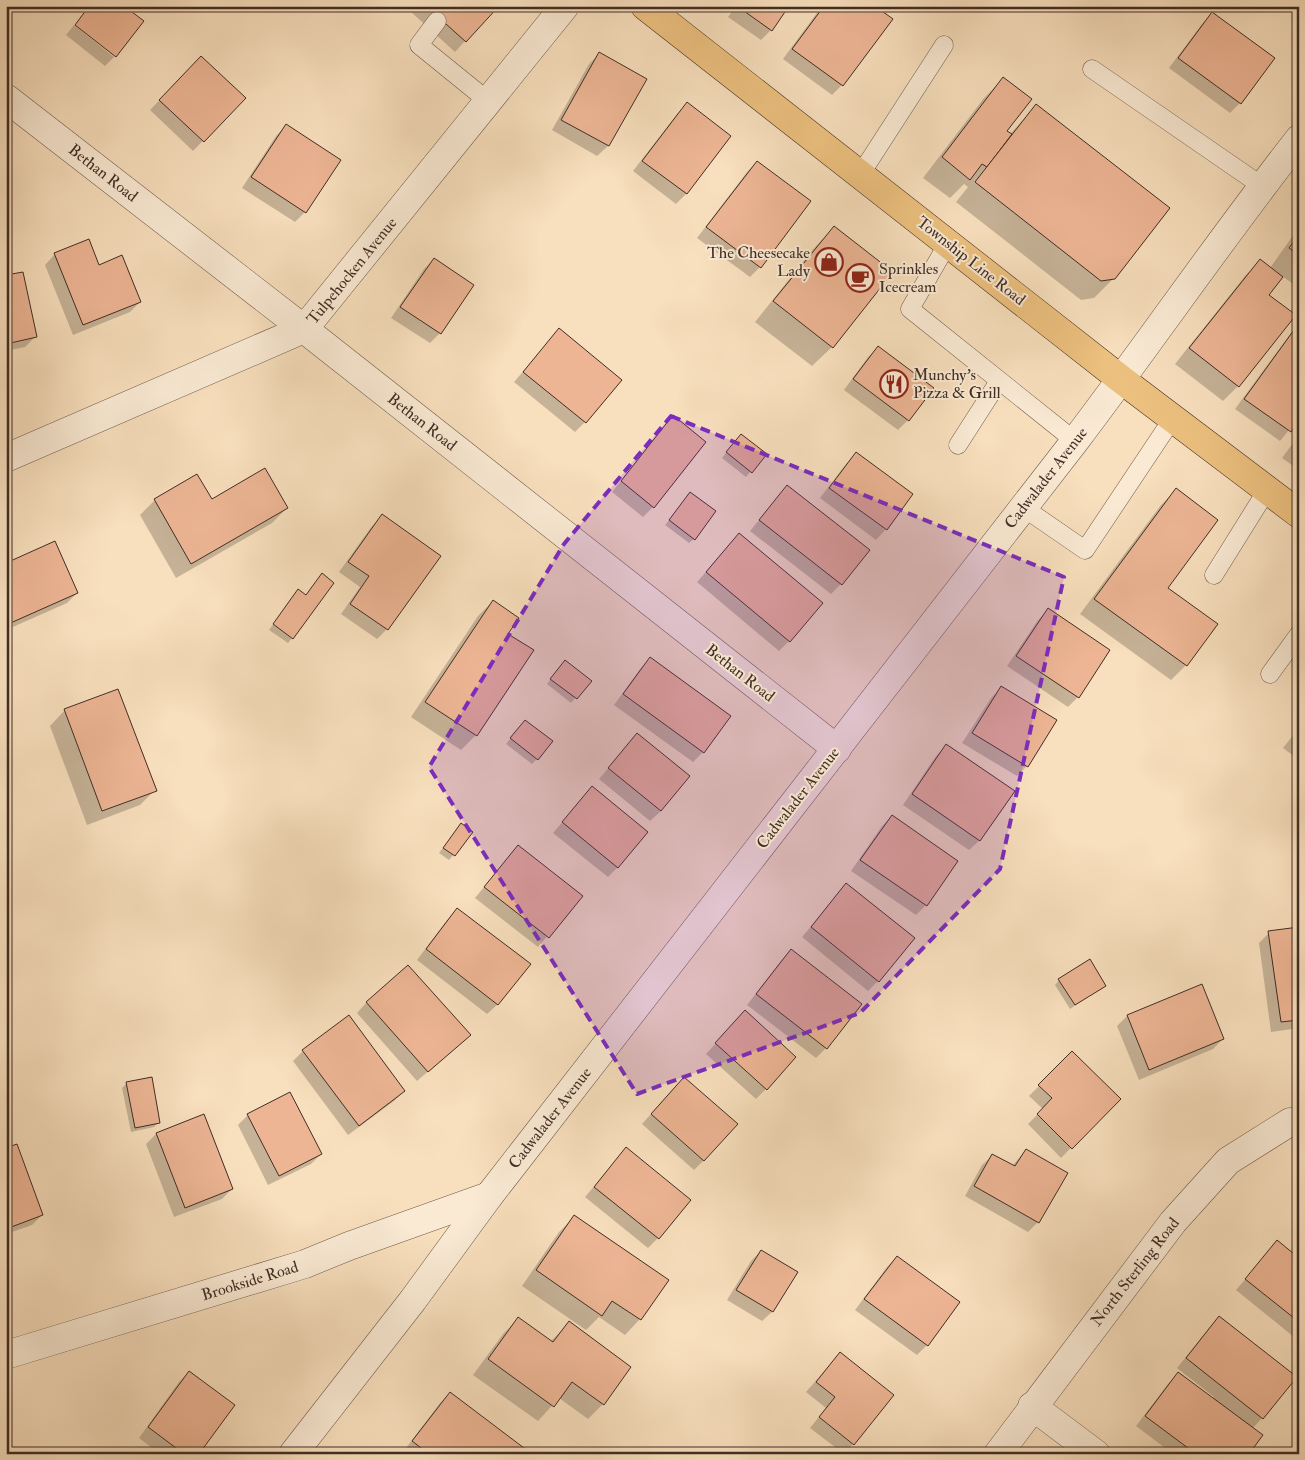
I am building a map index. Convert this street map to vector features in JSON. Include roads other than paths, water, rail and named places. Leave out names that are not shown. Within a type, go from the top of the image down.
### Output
[{"type":"main road","name":"Township Line Road","points":[[645,6],[1122,380],[1299,514]]},
{"type":"street","name":"Tulpehocken Avenue","points":[[6,458],[304,329],[565,6]]},
{"type":"street","name":"Bethan Road","points":[[6,98],[304,329],[837,749]]},
{"type":"street","name":"Cadwalader Avenue","points":[[293,1454],[413,1300],[490,1196],[1076,441],[1262,186],[1299,139]]},
{"type":"street","name":"North Sterling Road","points":[[998,1454],[1032,1406],[1173,1222],[1228,1161],[1290,1122],[1299,1122]]},
{"type":"street","name":"Brookside Road","points":[[6,1355],[305,1264],[349,1246],[490,1196]]},
{"type":"street","points":[[1032,1406],[1096,1454]]},
{"type":"lane","points":[[436,22],[419,46],[488,102]]},
{"type":"lane","points":[[860,175],[944,45]]},
{"type":"lane","points":[[1092,69],[1262,186]]},
{"type":"lane","points":[[948,243],[910,309],[1076,441]]},
{"type":"lane","points":[[958,445],[999,381]]},
{"type":"lane","points":[[1024,508],[1085,550],[1173,418]]},
{"type":"lane","points":[[1214,575],[1267,490]]},
{"type":"lane","points":[[1270,674],[1299,634]]},
{"type":"place","name":"The Cheesecake Lady","points":[[829,262]]},
{"type":"place","name":"Sprinkles Icecream","points":[[860,278]]},
{"type":"place","name":"Munchy's Pizza & Grill","points":[[894,384]]}]
